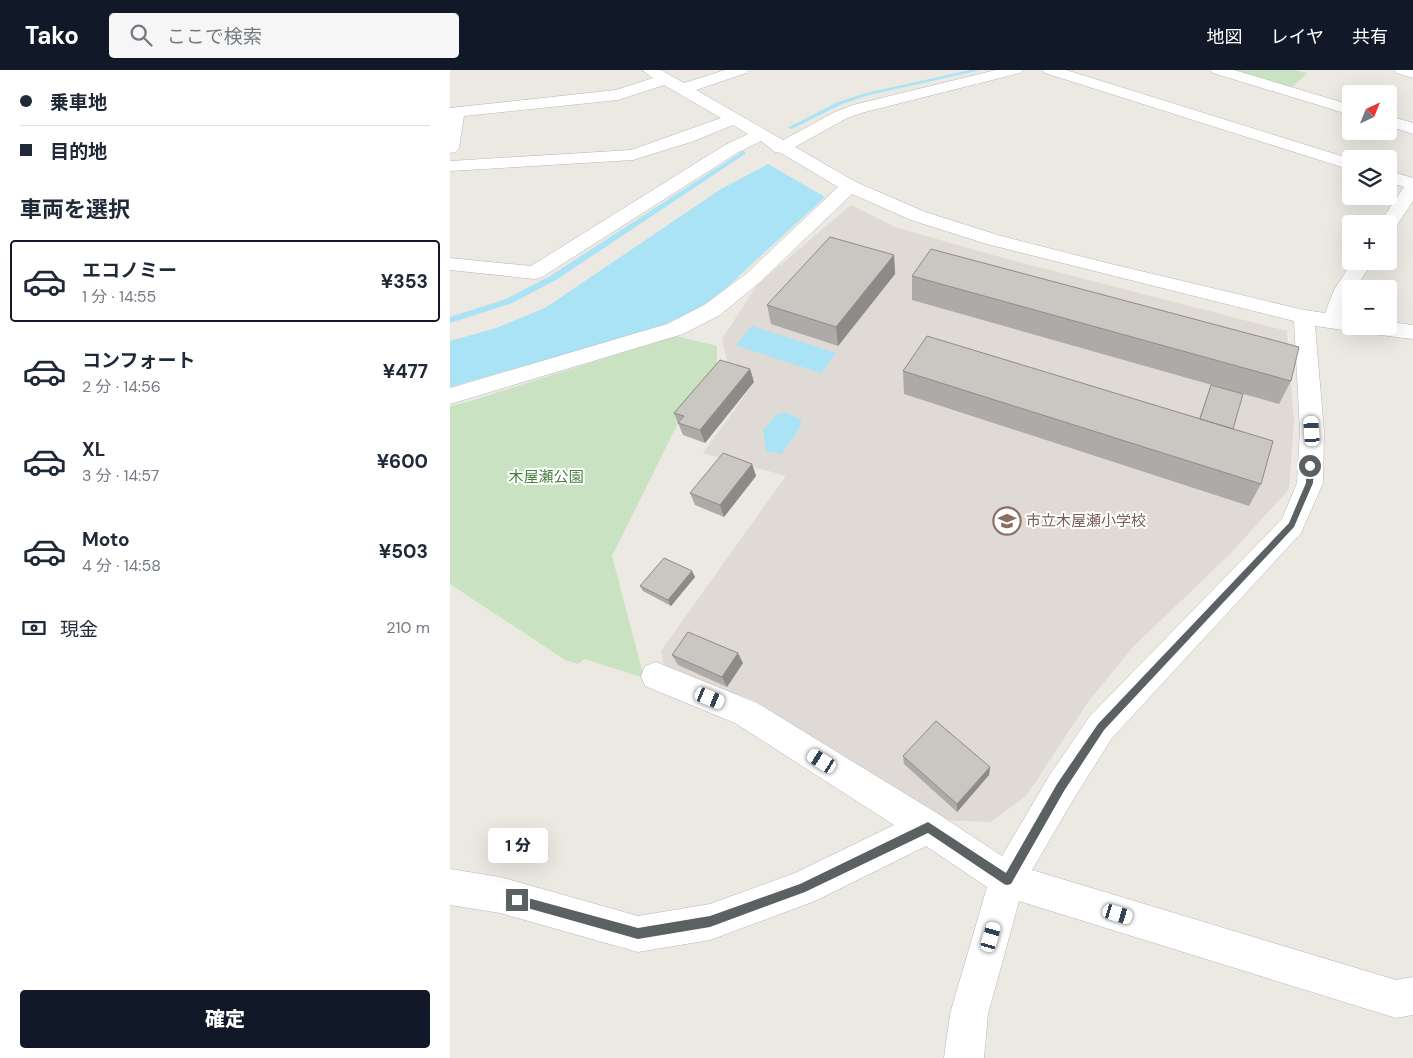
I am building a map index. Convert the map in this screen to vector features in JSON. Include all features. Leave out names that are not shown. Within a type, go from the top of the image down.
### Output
[{"type":"street","points":[[650,70],[850,186],[918,216],[994,240],[1105,269],[1304,317],[1342,323]]},
{"type":"street","points":[[682,89],[741,70]]},
{"type":"street","points":[[782,148],[841,115],[859,108],[1015,70]]},
{"type":"street","points":[[1050,70],[1342,162]]},
{"type":"street","points":[[1218,70],[1342,107]]},
{"type":"street","points":[[1402,70],[1413,73]]},
{"type":"street","points":[[450,148],[453,112],[611,96],[633,91],[665,79]]},
{"type":"street","points":[[450,166],[632,155],[688,138],[733,119]]},
{"type":"street","points":[[1398,124],[1413,129]]},
{"type":"street","points":[[450,264],[535,273],[731,149],[760,135]]},
{"type":"street","points":[[1394,215],[1413,186],[1397,179]]},
{"type":"street","points":[[450,396],[484,388],[675,329],[712,310],[753,278],[850,186]]},
{"type":"street","points":[[1342,292],[1336,306],[1342,321]]},
{"type":"street","points":[[964,1058],[969,1014],[1007,880],[1061,788],[1101,727],[1292,525],[1310,483],[1312,431],[1304,317]]},
{"type":"street","points":[[1397,331],[1412,333]]},
{"type":"street","points":[[656,676],[746,713],[928,827],[1007,880],[1396,999],[1413,996]]},
{"type":"street","points":[[450,887],[500,895],[638,934],[710,922],[765,902],[802,888],[928,827]]},
{"type":"shaded area","name":"市立木屋瀬小学校","points":[[851,205],[895,227],[996,256],[1287,331],[1294,422],[1289,489],[1231,553],[1133,647],[1088,702],[1027,795],[991,822],[941,820],[754,700],[665,670],[661,651],[786,476],[703,453],[756,380],[729,370],[722,339],[757,285]]},
{"type":"green space","points":[[1233,70],[1295,70],[1307,73],[1291,88]]},
{"type":"green space","name":"木屋瀬公園","points":[[676,336],[717,346],[717,367],[688,403],[612,556],[644,678],[585,659],[578,664],[565,660],[450,584],[450,406]]},
{"type":"water","points":[[768,164],[825,197],[715,298],[688,314],[661,326],[450,387],[450,341],[496,328],[545,308],[721,189]]},
{"type":"water","points":[[752,326],[836,353],[821,373],[735,345]]},
{"type":"water","points":[[785,412],[802,420],[796,434],[781,454],[766,451],[763,430],[776,415]]},
{"type":"building","points":[[830,237],[894,255],[836,327],[767,305]]},
{"type":"building","points":[[931,249],[1299,347],[1291,381],[912,276]]},
{"type":"building","points":[[927,336],[1273,441],[1261,484],[903,371]]},
{"type":"building","points":[[720,360],[750,369],[700,430],[678,423],[684,416],[674,413]]},
{"type":"building","points":[[1211,385],[1243,394],[1233,429],[1200,419]]},
{"type":"building","points":[[723,453],[752,464],[720,505],[690,493]]},
{"type":"building","points":[[664,558],[692,571],[668,600],[640,586]]},
{"type":"building","points":[[688,632],[738,653],[722,677],[672,655]]},
{"type":"building","points":[[936,721],[990,767],[957,804],[903,756]]},
{"type":"waterway","points":[[790,128],[840,103],[868,94],[978,70]]},
{"type":"waterway","points":[[450,320],[509,301],[553,278],[743,153]]},
{"type":"place","name":"市立木屋瀬小学校","points":[[1007,521]]},
{"type":"route","points":[[517,900],[638,934],[710,922],[802,888],[928,827],[1007,880],[1061,788],[1101,727],[1292,525],[1310,483],[1310,466]]}]
